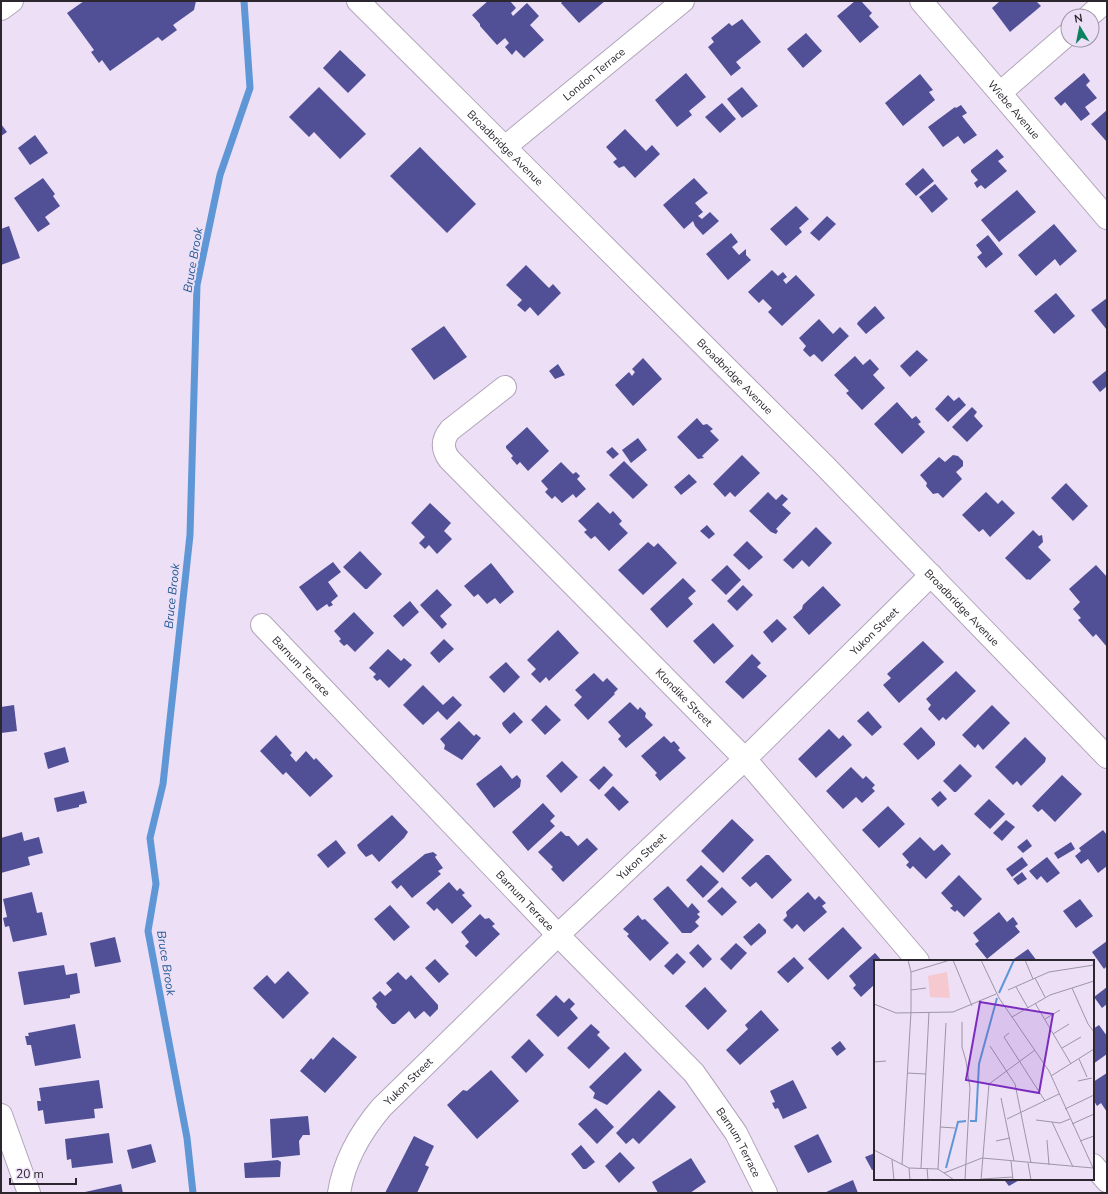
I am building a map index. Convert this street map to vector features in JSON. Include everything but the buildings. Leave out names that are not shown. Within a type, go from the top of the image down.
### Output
[{"type":"street","points":[[1,9],[12,1]]},
{"type":"street","name":"Broadbridge Avenue","points":[[358,1],[824,466],[931,574],[1107,757]]},
{"type":"street","name":"London Terrace","points":[[505,147],[683,1]]},
{"type":"street","name":"Wiebe Avenue","points":[[921,1],[1107,218]]},
{"type":"street","points":[[1098,8],[1106,1]]},
{"type":"street","points":[[1000,93],[1060,41]]},
{"type":"street","name":"Klondike Street","points":[[505,387],[450,430],[446,435],[444,441],[445,453],[449,459],[745,759],[917,960]]},
{"type":"street","name":"Yukon Street","points":[[339,1193],[348,1159],[369,1123],[381,1108],[558,935],[745,759],[931,574]]},
{"type":"street","name":"Barnum Terrace","points":[[262,625],[558,935],[694,1073],[736,1133],[766,1193]]},
{"type":"street","points":[[1,1115],[29,1193]]},
{"type":"street","points":[[1094,1166],[1107,1181]]},
{"type":"waterway","name":"Bruce Brook","points":[[193,1193],[187,1138],[148,931],[156,884],[150,838],[163,784],[190,535],[197,285],[220,175],[250,88],[244,1]]}]
